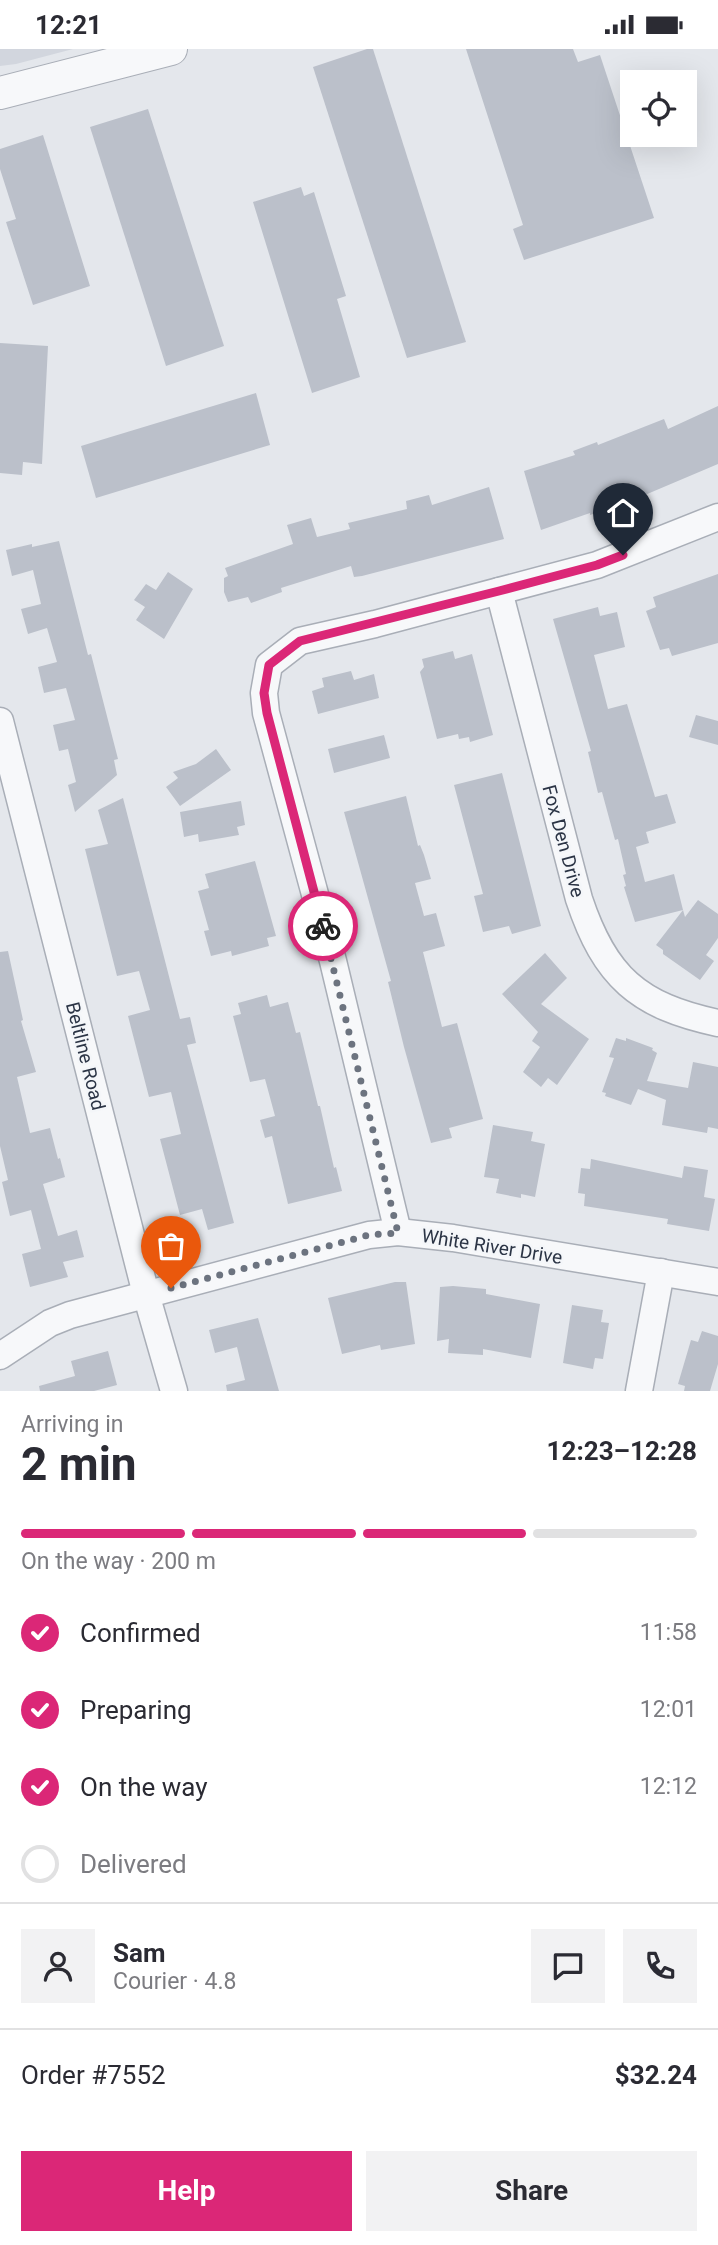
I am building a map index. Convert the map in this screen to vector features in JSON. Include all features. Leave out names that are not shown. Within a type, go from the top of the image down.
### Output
[{"type":"street","points":[[0,93],[172,49]]},
{"type":"street","points":[[398,1233],[333,961],[268,720],[265,680],[269,665],[300,641],[597,565],[718,517]]},
{"type":"street","name":"Fox Den Drive","points":[[499,591],[579,899],[590,931],[619,974],[652,1003],[718,1023]]},
{"type":"street","name":"Beltline Road","points":[[0,721],[9,791],[174,1391]]},
{"type":"street","name":"White River Drive","points":[[0,1356],[50,1323],[71,1315],[369,1235],[398,1233],[453,1238],[718,1282]]},
{"type":"street","points":[[639,1391],[661,1272]]},
{"type":"shaded area","points":[[0,49],[73,49],[0,66]]},
{"type":"building","points":[[373,49],[466,342],[407,358],[313,67]]},
{"type":"building","points":[[466,49],[573,49],[578,62],[600,55],[620,115],[620,147],[630,147],[654,218],[524,260],[513,229],[523,225]]},
{"type":"building","points":[[148,109],[224,346],[166,366],[90,127]]},
{"type":"building","points":[[43,135],[90,286],[33,305],[6,222],[16,219],[0,169],[0,149]]},
{"type":"building","points":[[301,187],[304,196],[314,192],[346,296],[337,299],[360,377],[312,393],[253,202]]},
{"type":"building","points":[[0,343],[48,346],[42,464],[23,462],[22,475],[0,473]]},
{"type":"building","points":[[256,393],[270,445],[96,498],[81,446]]},
{"type":"building","points":[[718,406],[718,464],[600,514],[590,513],[541,530],[524,471],[575,455],[573,451],[597,442],[598,445],[664,419],[668,429]]},
{"type":"building","points":[[489,487],[504,539],[362,576],[354,577],[351,566],[281,588],[282,592],[251,603],[248,597],[228,602],[224,592],[224,578],[228,576],[225,568],[293,544],[287,525],[311,518],[317,537],[350,529],[348,523],[407,509],[406,501],[429,495],[432,505]]},
{"type":"building","points":[[59,541],[118,759],[114,760],[117,775],[75,812],[68,785],[76,782],[68,749],[59,751],[53,725],[75,720],[66,688],[44,693],[38,667],[57,662],[47,628],[28,634],[21,609],[41,604],[33,570],[12,576],[6,550]]},
{"type":"building","points":[[168,572],[193,589],[164,639],[136,620],[145,607],[134,600],[146,584],[156,590]]},
{"type":"building","points":[[718,574],[718,643],[672,656],[669,648],[660,650],[646,611],[656,607],[653,597]]},
{"type":"building","points":[[598,607],[600,616],[617,612],[625,647],[594,655],[608,709],[627,704],[655,797],[667,794],[676,823],[646,832],[649,843],[636,847],[645,882],[674,874],[683,910],[635,922],[624,887],[623,875],[626,874],[618,839],[615,840],[602,792],[598,793],[588,752],[591,751],[553,619]]},
{"type":"building","points":[[453,651],[455,659],[472,654],[493,735],[470,742],[469,737],[459,739],[458,734],[437,739],[420,672],[424,667],[422,659]]},
{"type":"building","points":[[351,671],[354,680],[374,674],[379,698],[318,714],[312,691],[324,687],[322,678]]},
{"type":"building","points":[[696,715],[718,721],[718,745],[689,737]]},
{"type":"building","points":[[384,735],[390,758],[334,773],[328,749]]},
{"type":"building","points":[[216,749],[231,770],[180,806],[166,787],[178,778],[173,772],[196,764]]},
{"type":"building","points":[[502,773],[541,926],[512,934],[509,926],[483,932],[474,896],[483,894],[454,785]]},
{"type":"building","points":[[406,796],[418,846],[420,845],[424,855],[431,879],[415,883],[424,916],[436,913],[445,946],[423,952],[442,1027],[457,1023],[483,1119],[449,1128],[452,1138],[431,1143],[404,1047],[388,982],[391,981],[344,812]]},
{"type":"building","points":[[123,798],[180,1019],[190,1017],[196,1043],[187,1045],[234,1223],[208,1230],[202,1209],[180,1215],[160,1139],[181,1134],[171,1092],[149,1097],[128,1016],[150,1010],[139,971],[117,976],[85,849],[108,844],[98,810]]},
{"type":"building","points":[[241,801],[245,825],[237,827],[239,835],[199,842],[198,834],[184,837],[180,812]]},
{"type":"building","points":[[255,861],[276,936],[267,938],[269,946],[232,956],[231,951],[211,956],[204,931],[209,930],[198,891],[209,888],[205,874]]},
{"type":"building","points":[[698,900],[718,914],[718,938],[706,955],[714,961],[700,980],[663,954],[663,950],[656,945],[683,910],[685,917]]},
{"type":"building","points":[[8,951],[23,1020],[21,1021],[36,1072],[17,1077],[30,1133],[50,1128],[65,1177],[43,1184],[58,1236],[77,1230],[84,1257],[63,1262],[68,1277],[30,1287],[22,1254],[41,1249],[31,1210],[10,1216],[2,1182],[8,1180],[0,1146],[0,952]]},
{"type":"building","points":[[545,953],[567,978],[541,1004],[589,1039],[557,1085],[548,1078],[541,1087],[523,1072],[540,1047],[532,1041],[538,1032],[502,994]]},
{"type":"building","points":[[267,995],[270,1007],[288,1002],[296,1033],[300,1032],[342,1191],[288,1204],[272,1136],[265,1138],[260,1120],[275,1116],[265,1079],[250,1082],[233,1016],[241,1014],[238,1003]]},
{"type":"building","points":[[616,1038],[626,1041],[626,1038],[653,1048],[657,1053],[647,1081],[688,1088],[693,1062],[718,1067],[718,1129],[708,1127],[707,1133],[662,1125],[666,1100],[638,1089],[631,1105],[605,1096],[606,1093],[602,1092],[614,1058],[609,1057]]},
{"type":"building","points":[[493,1125],[533,1132],[531,1141],[545,1144],[535,1197],[521,1194],[521,1198],[496,1193],[499,1179],[484,1177]]},
{"type":"building","points":[[591,1159],[682,1178],[684,1166],[708,1170],[704,1197],[715,1199],[709,1231],[667,1224],[668,1219],[584,1206],[585,1194],[578,1193],[581,1168],[590,1169]]},
{"type":"building","points":[[395,1282],[406,1282],[415,1344],[381,1350],[380,1345],[342,1354],[328,1298]]},
{"type":"building","points":[[440,1287],[486,1289],[486,1294],[540,1304],[531,1358],[483,1349],[483,1355],[448,1353],[449,1339],[437,1341]]},
{"type":"building","points":[[572,1305],[603,1310],[601,1322],[609,1323],[603,1359],[595,1358],[593,1369],[563,1363]]},
{"type":"building","points":[[258,1318],[279,1391],[227,1391],[226,1385],[245,1380],[237,1347],[215,1353],[209,1330]]},
{"type":"building","points":[[702,1331],[718,1336],[718,1364],[710,1391],[684,1391],[685,1386],[678,1384],[691,1340],[698,1342]]},
{"type":"building","points":[[108,1351],[117,1385],[94,1391],[40,1391],[39,1386],[75,1376],[71,1361]]},
{"type":"way so far","points":[[171,1288],[369,1235],[398,1233],[323,926]]},
{"type":"route","points":[[323,926],[267,713],[264,693],[269,665],[291,646],[318,635],[375,624],[597,565],[623,555]]}]
